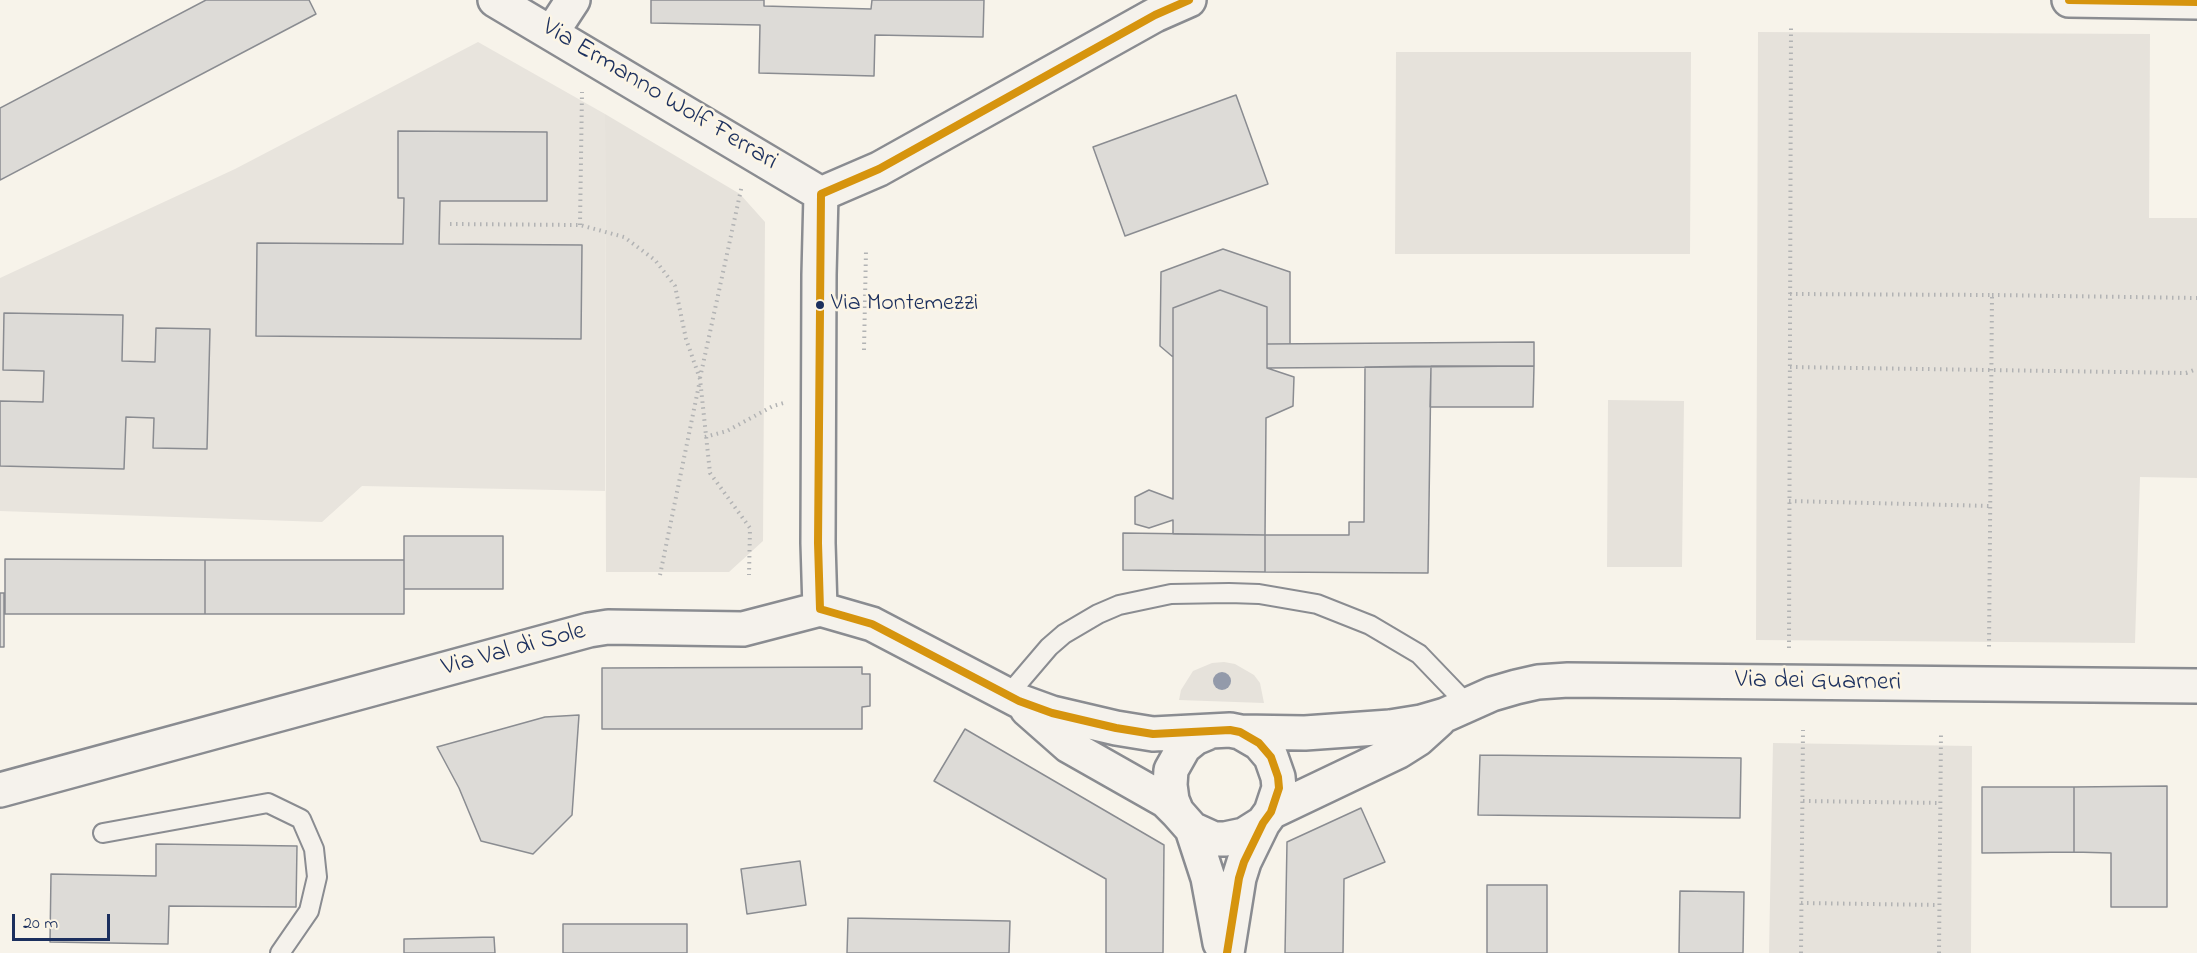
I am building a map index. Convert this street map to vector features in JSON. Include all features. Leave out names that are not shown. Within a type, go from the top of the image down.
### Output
[{"type":"street","name":"Via Ermanno Wolf Ferrari","points":[[495,0],[822,194]]},
{"type":"street","points":[[552,32],[573,0]]},
{"type":"street","points":[[1189,0],[1155,15],[879,169],[822,194],[818,543],[820,609],[872,624],[1014,698],[1052,713],[1153,734],[1208,733]]},
{"type":"street","points":[[2069,0],[2197,2]]},
{"type":"street","name":"Via Val di Sole","points":[[0,790],[589,630],[608,627],[743,629],[820,609]]},
{"type":"street","name":"Via dei Guarneri","points":[[1240,732],[1305,733],[1390,727],[1421,722],[1515,687],[1538,682],[1568,680],[2197,686]]},
{"type":"street","points":[[1014,698],[1069,746],[1166,801],[1184,820],[1203,835],[1225,840],[1244,835],[1267,818]]},
{"type":"street","name":"Via dei Guarneri","points":[[1267,818],[1399,751],[1456,710]]},
{"type":"street","points":[[1221,953],[1208,878],[1184,820],[1172,800],[1170,785],[1172,770],[1184,747],[1195,738],[1219,730],[1240,732],[1259,743],[1271,757],[1279,788],[1267,818],[1251,845],[1239,879],[1227,953]]},
{"type":"lane","points":[[1014,698],[1049,647],[1064,634],[1098,614],[1119,605],[1171,594],[1222,592],[1259,594],[1317,604],[1370,625],[1419,654],[1456,710]]},
{"type":"lane","points":[[104,832],[268,803],[301,819],[314,849],[317,877],[309,911],[280,953]]},
{"type":"path","points":[[1789,648],[1791,24]]},
{"type":"path","points":[[580,225],[582,92]]},
{"type":"path","points":[[660,574],[749,150]]},
{"type":"path","points":[[450,224],[580,225],[624,237],[655,260],[675,286],[686,339],[700,379],[710,473],[750,528],[749,575]]},
{"type":"path","points":[[864,350],[867,250]]},
{"type":"path","points":[[1790,294],[2197,298]]},
{"type":"path","points":[[1989,649],[1992,295]]},
{"type":"path","points":[[1790,367],[2186,374],[2197,369]]},
{"type":"path","points":[[705,437],[727,431],[773,406],[819,394]]},
{"type":"path","points":[[1789,501],[1990,506]]},
{"type":"path","points":[[1801,953],[1803,730]]},
{"type":"path","points":[[1939,953],[1941,731]]},
{"type":"path","points":[[1803,801],[1940,803]]},
{"type":"path","points":[[1802,903],[1940,905]]},
{"type":"shaded area","points":[[1758,32],[2150,34],[2149,218],[2197,218],[2197,478],[2140,477],[2135,643],[1756,640]]},
{"type":"shaded area","points":[[478,42],[605,114],[605,491],[362,486],[322,522],[0,511],[0,278],[235,169]]},
{"type":"shaded area","points":[[1396,52],[1691,52],[1690,254],[1395,254]]},
{"type":"shaded area","points":[[605,114],[740,194],[765,222],[763,541],[729,572],[606,572]]},
{"type":"shaded area","points":[[1608,400],[1684,401],[1682,567],[1607,567]]},
{"type":"shaded area","points":[[1212,663],[1235,664],[1254,675],[1260,683],[1264,703],[1179,700],[1181,690],[1193,671]]},
{"type":"shaded area","points":[[1773,743],[1972,746],[1971,953],[1769,953]]},
{"type":"building","points":[[206,0],[309,0],[316,14],[0,180],[0,108]]},
{"type":"building","points":[[651,0],[764,0],[764,6],[871,9],[872,0],[984,0],[983,37],[875,35],[874,76],[759,73],[760,25],[651,23]]},
{"type":"building","points":[[1236,95],[1268,184],[1125,236],[1093,147]]},
{"type":"building","points":[[398,131],[547,132],[547,201],[440,201],[439,244],[582,245],[581,339],[256,336],[257,243],[403,244],[404,198],[398,198]]},
{"type":"building","points":[[1223,249],[1290,272],[1290,344],[1267,344],[1267,307],[1220,290],[1173,308],[1173,357],[1160,346],[1161,272]]},
{"type":"building","points":[[1220,290],[1267,307],[1267,368],[1294,377],[1293,406],[1266,418],[1265,535],[1173,534],[1173,520],[1149,528],[1135,524],[1135,497],[1149,490],[1173,499],[1173,308]]},
{"type":"building","points":[[4,313],[123,315],[122,361],[155,362],[156,328],[210,329],[207,449],[153,448],[154,418],[126,417],[124,469],[0,466],[0,401],[43,402],[44,371],[3,370]]},
{"type":"building","points":[[1534,342],[1534,366],[1267,368],[1267,344]]},
{"type":"building","points":[[1431,366],[1428,573],[1265,572],[1265,535],[1349,535],[1349,522],[1364,522],[1365,367]]},
{"type":"building","points":[[1431,366],[1534,366],[1533,407],[1430,407]]},
{"type":"building","points":[[1123,533],[1265,535],[1265,572],[1123,570]]},
{"type":"building","points":[[404,536],[503,536],[503,589],[404,589]]},
{"type":"building","points":[[5,559],[205,560],[205,614],[5,614]]},
{"type":"building","points":[[205,560],[404,560],[404,614],[205,614]]},
{"type":"building","points":[[0,593],[4,593],[4,647],[0,647]]},
{"type":"building","points":[[862,667],[862,674],[870,674],[870,706],[862,707],[862,729],[602,729],[602,668]]},
{"type":"building","points":[[579,715],[572,815],[533,854],[481,841],[459,788],[437,747],[545,717]]},
{"type":"building","points":[[965,729],[1164,845],[1163,953],[1106,953],[1106,879],[934,781]]},
{"type":"building","points":[[1480,755],[1741,758],[1740,818],[1478,815]]},
{"type":"building","points":[[2167,786],[2167,907],[2111,907],[2111,853],[2074,852],[2074,787]]},
{"type":"building","points":[[1982,787],[2074,787],[2074,852],[1982,853]]},
{"type":"building","points":[[1361,808],[1385,862],[1344,879],[1343,953],[1285,953],[1287,842]]},
{"type":"building","points":[[156,844],[297,846],[296,907],[169,906],[168,944],[50,942],[51,874],[156,876]]},
{"type":"building","points":[[800,861],[806,905],[747,914],[741,869]]},
{"type":"building","points":[[1487,885],[1547,885],[1547,953],[1487,953]]},
{"type":"building","points":[[1680,891],[1744,892],[1743,953],[1679,953]]},
{"type":"building","points":[[848,918],[1010,921],[1009,953],[847,953]]},
{"type":"building","points":[[563,924],[687,924],[687,953],[563,953]]},
{"type":"building","points":[[494,937],[495,953],[404,953],[404,939]]},
{"type":"transit line","points":[[1189,0],[1155,15],[879,169],[821,194],[818,543],[820,609],[872,624],[1019,701],[1052,713],[1153,734],[1230,730],[1240,732],[1259,743],[1271,757],[1279,788],[1271,812],[1263,823],[1244,862],[1239,878],[1227,953]]},
{"type":"transit line","points":[[2069,0],[2197,2]]},
{"type":"place","name":"Via Montemezzi","points":[[820,305]]}]
